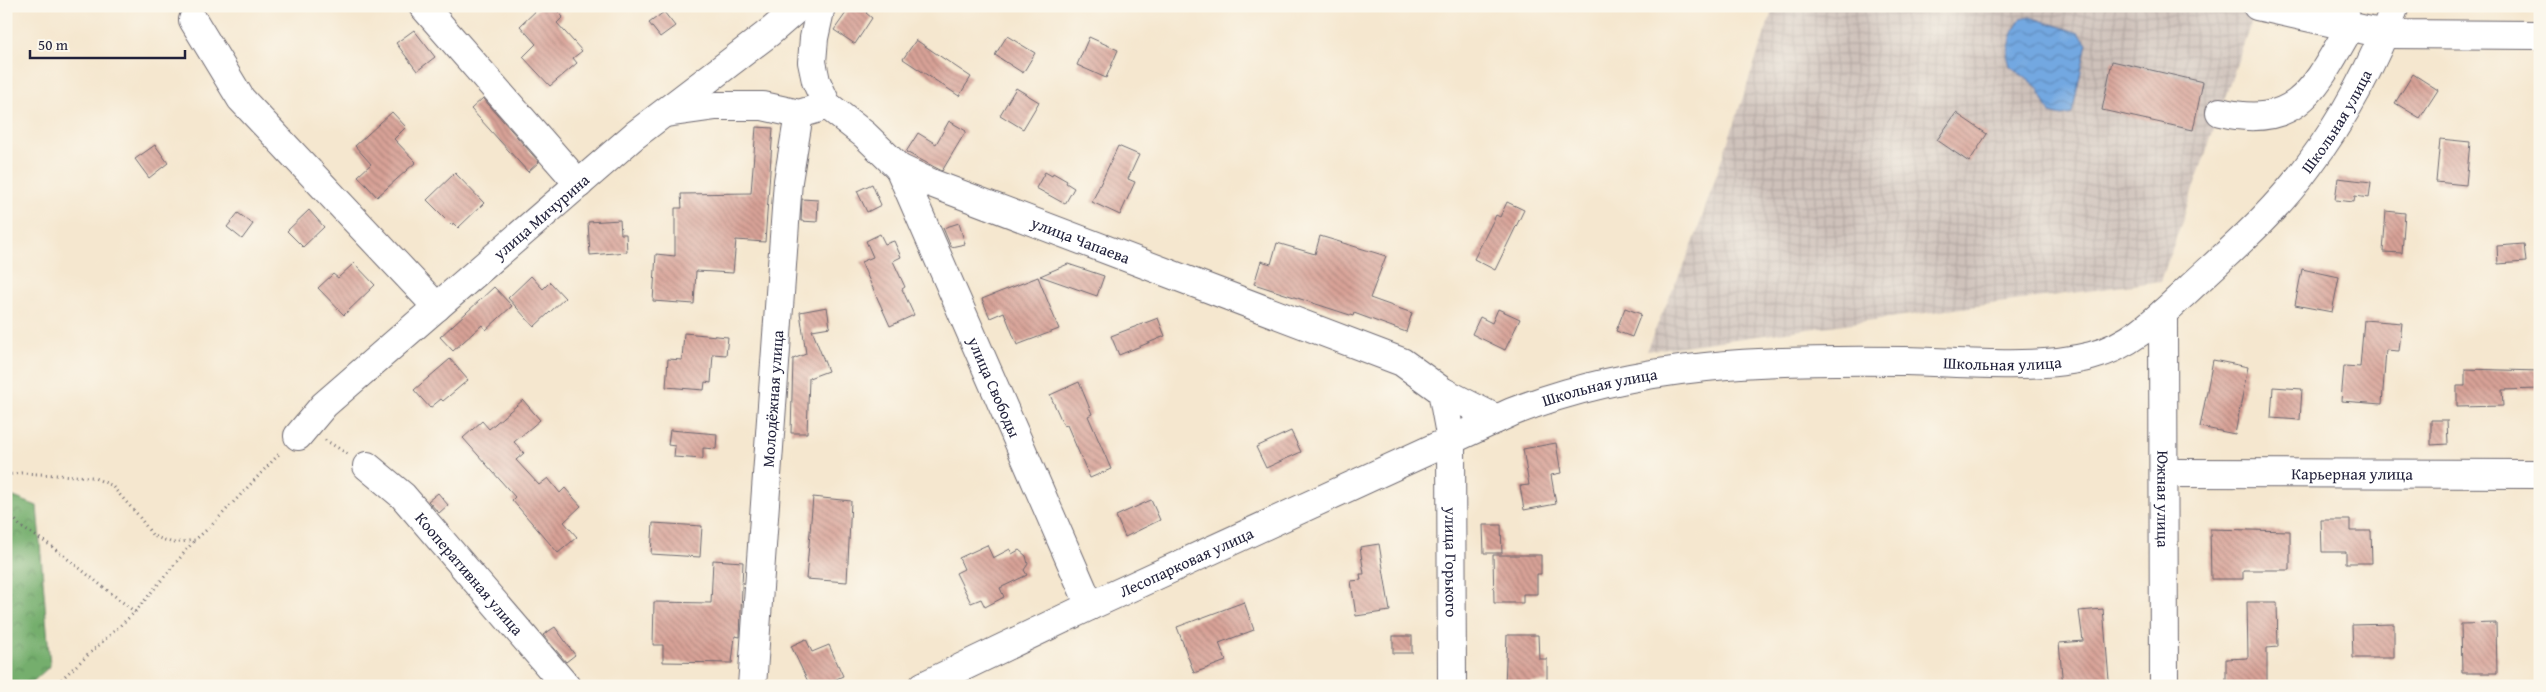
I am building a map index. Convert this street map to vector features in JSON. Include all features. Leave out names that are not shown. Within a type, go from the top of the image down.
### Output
[{"type":"street","points":[[423,6],[579,184]]},
{"type":"street","points":[[664,113],[800,6]]},
{"type":"street","name":"улица Чапаева","points":[[822,6],[814,38],[812,62],[816,81],[827,105],[866,134],[899,168],[931,183],[1402,362],[1442,391],[1497,419]]},
{"type":"street","points":[[2257,6],[2345,17],[2384,34],[2540,35]]},
{"type":"street","name":"Школьная улица","points":[[1450,440],[1548,398],[1583,387],[1693,368],[1739,363],[1878,361],[2021,363],[2073,360],[2110,350],[2147,328],[2248,233],[2282,198],[2309,165],[2360,83],[2384,34],[2395,6]]},
{"type":"street","points":[[196,11],[241,99],[436,307]]},
{"type":"street","points":[[2220,112],[2237,116],[2265,117],[2282,113],[2302,101],[2326,68],[2345,17]]},
{"type":"street","name":"улица Мичурина","points":[[298,436],[324,405],[635,135],[664,113],[707,106],[744,105],[799,114],[827,105]]},
{"type":"street","name":"Молодёжная улица","points":[[752,686],[788,180],[799,114]]},
{"type":"street","name":"улица Свободы","points":[[899,168],[1090,606]]},
{"type":"street","name":"Южная улица","points":[[2163,313],[2164,686]]},
{"type":"street","points":[[1442,391],[1450,440]]},
{"type":"street","name":"Лесопарковая улица","points":[[923,686],[1090,606],[1450,440]]},
{"type":"street","name":"улица Горького","points":[[1450,440],[1452,686]]},
{"type":"street","name":"Кооперативная улица","points":[[368,466],[403,496],[566,686]]},
{"type":"street","name":"Карьерная улица","points":[[2164,473],[2540,474]]},
{"type":"path","points":[[54,686],[135,612],[195,540],[298,436],[323,439],[368,466]]},
{"type":"path","points":[[6,474],[21,473],[92,477],[111,485],[154,536],[173,543],[195,540]]},
{"type":"path","points":[[6,508],[21,527],[50,546],[135,612]]},
{"type":"shaded area","points":[[1774,6],[2257,6],[2161,281],[1646,351],[1694,241]]},
{"type":"green space","points":[[6,494],[37,506],[50,666],[28,686],[6,686]]},
{"type":"water","points":[[2030,17],[2079,33],[2087,43],[2072,114],[2062,116],[2050,113],[2037,87],[2010,66],[2007,55],[2013,32],[2020,19]]},
{"type":"building","points":[[541,6],[553,6],[563,17],[557,23],[582,51],[573,58],[577,63],[550,86],[523,57],[536,44],[520,26]]},
{"type":"building","points":[[851,6],[871,6],[866,13],[872,18],[855,44],[834,30]]},
{"type":"building","points":[[664,12],[675,26],[660,37],[649,23]]},
{"type":"building","points":[[414,30],[435,57],[417,71],[396,43]]},
{"type":"building","points":[[1007,36],[1035,53],[1023,73],[995,55]]},
{"type":"building","points":[[1089,37],[1118,50],[1106,78],[1077,65]]},
{"type":"building","points":[[916,40],[971,77],[959,96],[903,59]]},
{"type":"building","points":[[2112,61],[2203,82],[2193,130],[2102,110]]},
{"type":"building","points":[[2413,74],[2438,90],[2420,118],[2395,103]]},
{"type":"building","points":[[1016,88],[1039,102],[1023,129],[1000,115]]},
{"type":"building","points":[[483,98],[539,162],[528,172],[471,109]]},
{"type":"building","points":[[392,112],[406,127],[394,139],[416,162],[377,197],[358,176],[371,164],[355,146]]},
{"type":"building","points":[[1956,113],[1987,134],[1969,162],[1937,140]]},
{"type":"building","points":[[949,121],[966,131],[942,171],[906,152],[918,133],[936,144]]},
{"type":"building","points":[[756,127],[773,128],[765,242],[736,240],[733,273],[696,271],[694,304],[653,301],[656,254],[675,256],[675,208],[682,208],[681,194],[751,193]]},
{"type":"building","points":[[2440,139],[2470,142],[2466,185],[2436,182]]},
{"type":"building","points":[[155,145],[168,163],[149,178],[135,159]]},
{"type":"building","points":[[1118,146],[1139,155],[1128,179],[1135,182],[1120,215],[1092,202]]},
{"type":"building","points":[[1045,172],[1052,176],[1053,173],[1067,181],[1066,183],[1074,188],[1065,204],[1036,188]]},
{"type":"building","points":[[455,173],[484,203],[458,228],[453,223],[452,225],[427,200]]},
{"type":"building","points":[[2338,178],[2371,182],[2369,198],[2355,196],[2354,202],[2335,200]]},
{"type":"building","points":[[872,184],[881,205],[867,212],[857,191]]},
{"type":"building","points":[[802,199],[818,200],[817,222],[801,221]]},
{"type":"building","points":[[1507,202],[1524,210],[1495,270],[1474,259],[1496,215],[1500,217]]},
{"type":"building","points":[[309,210],[324,227],[303,247],[287,231]]},
{"type":"building","points":[[2386,211],[2405,213],[2402,253],[2383,252]]},
{"type":"building","points":[[238,213],[253,224],[242,239],[227,227]]},
{"type":"building","points":[[620,220],[621,234],[626,234],[627,252],[590,255],[588,222]]},
{"type":"building","points":[[959,223],[965,244],[951,247],[943,228]]},
{"type":"building","points":[[880,234],[885,244],[894,241],[901,257],[893,261],[905,287],[902,289],[914,315],[890,326],[861,262],[873,257],[866,241]]},
{"type":"building","points":[[1320,236],[1386,256],[1370,298],[1412,313],[1406,332],[1354,313],[1353,316],[1254,284],[1261,261],[1271,264],[1277,243],[1315,254]]},
{"type":"building","points":[[2524,244],[2526,262],[2498,264],[2497,246]]},
{"type":"building","points":[[354,263],[375,285],[344,315],[318,288],[333,274],[338,278]]},
{"type":"building","points":[[1068,264],[1104,276],[1097,296],[1040,276]]},
{"type":"building","points":[[2302,269],[2339,277],[2332,312],[2295,305]]},
{"type":"building","points":[[531,276],[543,289],[550,282],[565,298],[534,327],[508,298]]},
{"type":"building","points":[[1038,277],[1059,329],[1017,345],[1004,312],[990,318],[982,299]]},
{"type":"building","points":[[494,287],[512,306],[486,330],[482,325],[453,351],[440,337]]},
{"type":"building","points":[[827,307],[830,327],[812,330],[828,371],[809,378],[807,433],[791,433],[793,359],[806,354],[800,312]]},
{"type":"building","points":[[1625,308],[1641,314],[1632,337],[1616,331]]},
{"type":"building","points":[[1498,309],[1520,319],[1505,350],[1472,334],[1480,317],[1492,323]]},
{"type":"building","points":[[1158,318],[1165,336],[1119,355],[1111,336]]},
{"type":"building","points":[[2364,320],[2402,323],[2399,351],[2386,350],[2382,404],[2341,401],[2344,366],[2360,367]]},
{"type":"building","points":[[684,333],[728,337],[726,355],[713,354],[711,383],[705,382],[704,390],[666,387],[668,359],[682,360]]},
{"type":"building","points":[[450,359],[468,380],[443,401],[441,399],[430,408],[414,390]]},
{"type":"building","points":[[2213,360],[2248,367],[2235,434],[2200,427]]},
{"type":"building","points":[[2465,369],[2540,371],[2540,389],[2502,390],[2503,406],[2457,407],[2457,386],[2465,386]]},
{"type":"building","points":[[1079,382],[1092,414],[1088,416],[1111,469],[1090,478],[1067,425],[1064,426],[1050,395]]},
{"type":"building","points":[[2273,387],[2302,389],[2300,420],[2271,418]]},
{"type":"building","points":[[523,400],[540,420],[514,442],[524,453],[516,460],[539,485],[548,478],[560,493],[565,488],[581,506],[564,522],[577,537],[558,553],[512,500],[515,497],[463,438],[482,421],[489,429]]},
{"type":"building","points":[[2431,420],[2447,420],[2448,444],[2431,445]]},
{"type":"building","points":[[670,430],[717,434],[716,449],[703,448],[703,459],[674,457],[675,446],[668,445]]},
{"type":"building","points":[[1291,431],[1301,452],[1266,468],[1256,447]]},
{"type":"building","points":[[1556,443],[1561,473],[1551,475],[1556,504],[1524,510],[1520,486],[1529,485],[1523,449]]},
{"type":"building","points":[[438,493],[448,505],[439,513],[428,501]]},
{"type":"building","points":[[813,497],[851,501],[847,582],[806,579]]},
{"type":"building","points":[[1151,500],[1160,520],[1125,537],[1116,516]]},
{"type":"building","points":[[2321,520],[2350,520],[2350,531],[2371,531],[2372,563],[2346,563],[2346,552],[2322,552]]},
{"type":"building","points":[[653,523],[702,526],[700,557],[651,554]]},
{"type":"building","points":[[1483,525],[1501,525],[1502,553],[1484,553]]},
{"type":"building","points":[[2210,529],[2290,531],[2290,570],[2243,570],[2243,579],[2211,579]]},
{"type":"building","points":[[1379,544],[1390,611],[1356,616],[1351,581],[1361,580],[1360,574],[1364,574],[1360,547]]},
{"type":"building","points":[[987,545],[993,558],[1010,549],[1012,554],[1019,550],[1026,556],[1028,564],[1024,570],[1027,575],[1000,588],[1004,597],[985,607],[981,599],[971,603],[956,573],[964,569],[959,558]]},
{"type":"building","points":[[1493,555],[1541,555],[1541,574],[1537,574],[1537,594],[1523,594],[1523,603],[1494,603]]},
{"type":"building","points":[[713,560],[743,562],[740,637],[735,636],[732,663],[663,662],[663,645],[653,645],[654,602],[711,603]]},
{"type":"building","points":[[1244,602],[1254,630],[1219,643],[1226,661],[1194,673],[1177,627]]},
{"type":"building","points":[[2247,602],[2277,602],[2278,647],[2267,648],[2267,686],[2226,686],[2226,659],[2248,658]]},
{"type":"building","points":[[2103,609],[2109,680],[2092,681],[2092,686],[2063,686],[2059,643],[2083,641],[2079,611]]},
{"type":"building","points":[[2496,623],[2497,673],[2462,673],[2461,624]]},
{"type":"building","points":[[2394,624],[2394,658],[2353,658],[2352,625]]},
{"type":"building","points":[[555,627],[575,655],[566,662],[543,635]]},
{"type":"building","points":[[1507,635],[1538,635],[1539,659],[1547,659],[1547,682],[1531,682],[1531,686],[1505,686]]},
{"type":"building","points":[[1393,636],[1412,636],[1412,653],[1393,653]]},
{"type":"building","points":[[806,639],[812,652],[829,645],[843,676],[821,686],[810,686],[791,646]]}]
